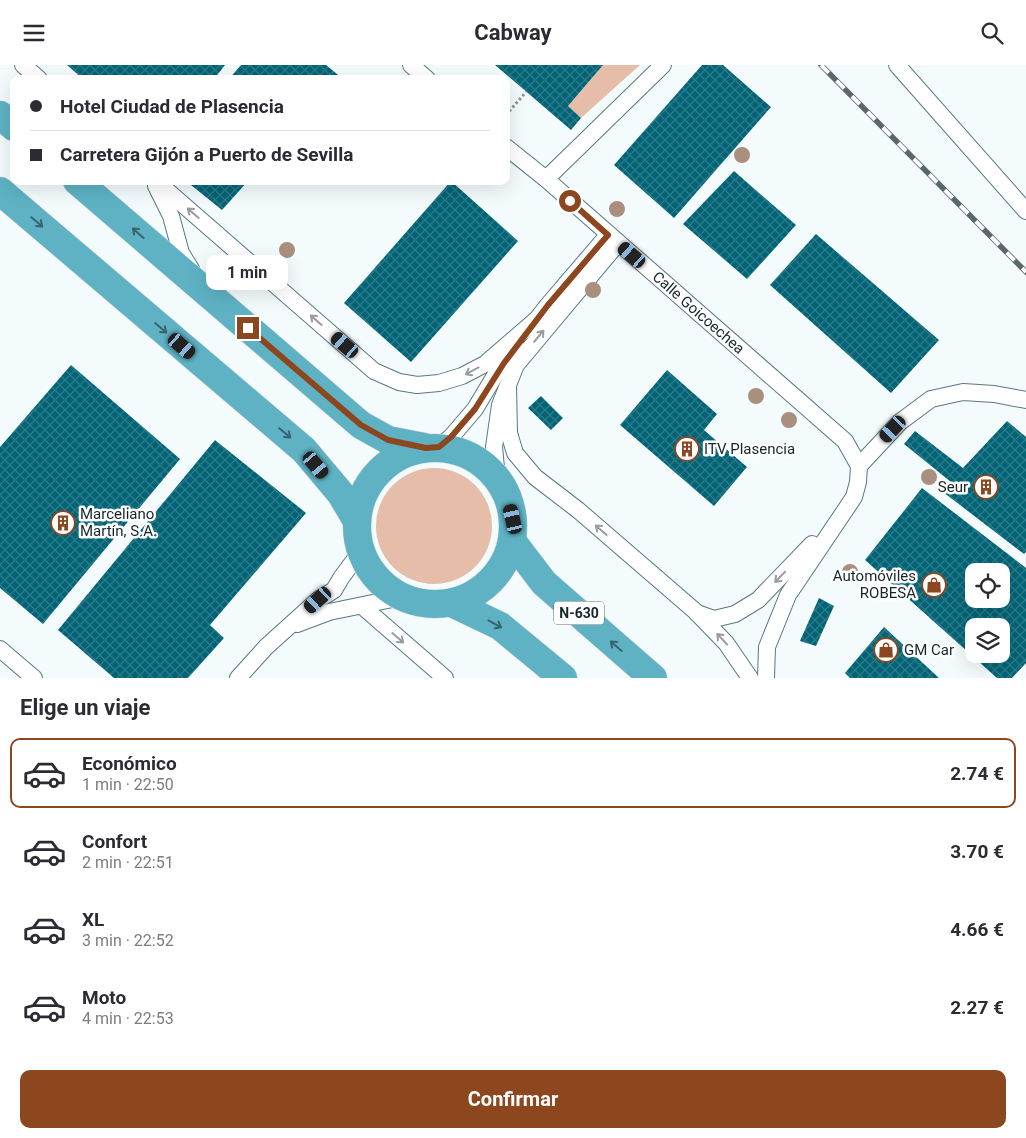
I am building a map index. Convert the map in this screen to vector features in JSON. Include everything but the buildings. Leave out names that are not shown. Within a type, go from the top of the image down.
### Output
[{"type":"highway","points":[[0,115],[10,124]]},
{"type":"highway","points":[[82,185],[361,425],[388,440],[433,447],[461,452],[481,462],[497,478],[508,497],[513,519],[512,541],[504,563],[491,581],[473,595],[452,603],[426,604],[402,597],[384,586],[370,570],[361,551],[357,536],[357,521],[363,494],[378,472],[400,455],[433,447]]},
{"type":"highway","points":[[0,191],[304,450],[341,494],[357,521]]},
{"type":"highway","name":"N-630","points":[[512,541],[544,583],[653,678]]},
{"type":"highway","points":[[452,603],[500,626],[563,678]]},
{"type":"street","points":[[23,65],[34,75]]},
{"type":"street","points":[[411,65],[422,75]]},
{"type":"street","points":[[546,179],[663,65]]},
{"type":"street","points":[[897,65],[1026,211]]},
{"type":"street","name":"Calle Goicoechea","points":[[510,150],[546,179],[845,441],[859,466]]},
{"type":"street","points":[[157,185],[171,216],[181,253],[206,292]]},
{"type":"street","points":[[160,185],[374,371],[399,382],[417,385],[439,383],[462,376],[485,364],[537,319],[613,239]]},
{"type":"street","points":[[497,478],[494,447],[500,405],[516,365],[613,239]]},
{"type":"street","points":[[433,447],[451,437],[475,409],[504,363],[537,319]]},
{"type":"street","points":[[508,385],[509,433],[516,453],[535,477],[578,510],[697,613],[726,643],[750,678]]},
{"type":"street","points":[[766,678],[767,647],[788,595],[854,497],[858,482],[859,466],[900,422],[931,399],[963,392],[994,394],[1026,400]]},
{"type":"street","points":[[697,613],[714,619],[735,614],[758,600],[839,518]]},
{"type":"street","points":[[238,678],[266,647],[318,600],[334,590],[361,551]]},
{"type":"street","points":[[266,647],[294,625],[329,612],[402,597]]},
{"type":"street","points":[[362,606],[445,678]]},
{"type":"street","points":[[0,649],[34,678]]},
{"type":"path","points":[[510,110],[526,92]]},
{"type":"shaded area","points":[[603,65],[640,65],[581,118],[568,106]]},
{"type":"shaded area","points":[[434,468],[456,472],[475,485],[488,504],[492,526],[488,548],[475,567],[456,580],[434,584],[412,580],[393,567],[380,548],[376,526],[380,504],[393,485],[412,472]]},
{"type":"railway","points":[[821,65],[1026,272]]},
{"type":"place","name":"ITV Plasencia","points":[[687,449]]},
{"type":"place","name":"Seur","points":[[986,487]]},
{"type":"place","name":"Marceliano Martín, S.A.","points":[[63,523]]},
{"type":"place","name":"Automóviles ROBESA","points":[[934,585]]},
{"type":"place","name":"GM Car","points":[[886,650]]},
{"type":"route","points":[[248,328],[361,425],[388,440],[426,448],[439,447],[451,437],[475,409],[504,363],[548,305],[608,235],[570,201]]}]
